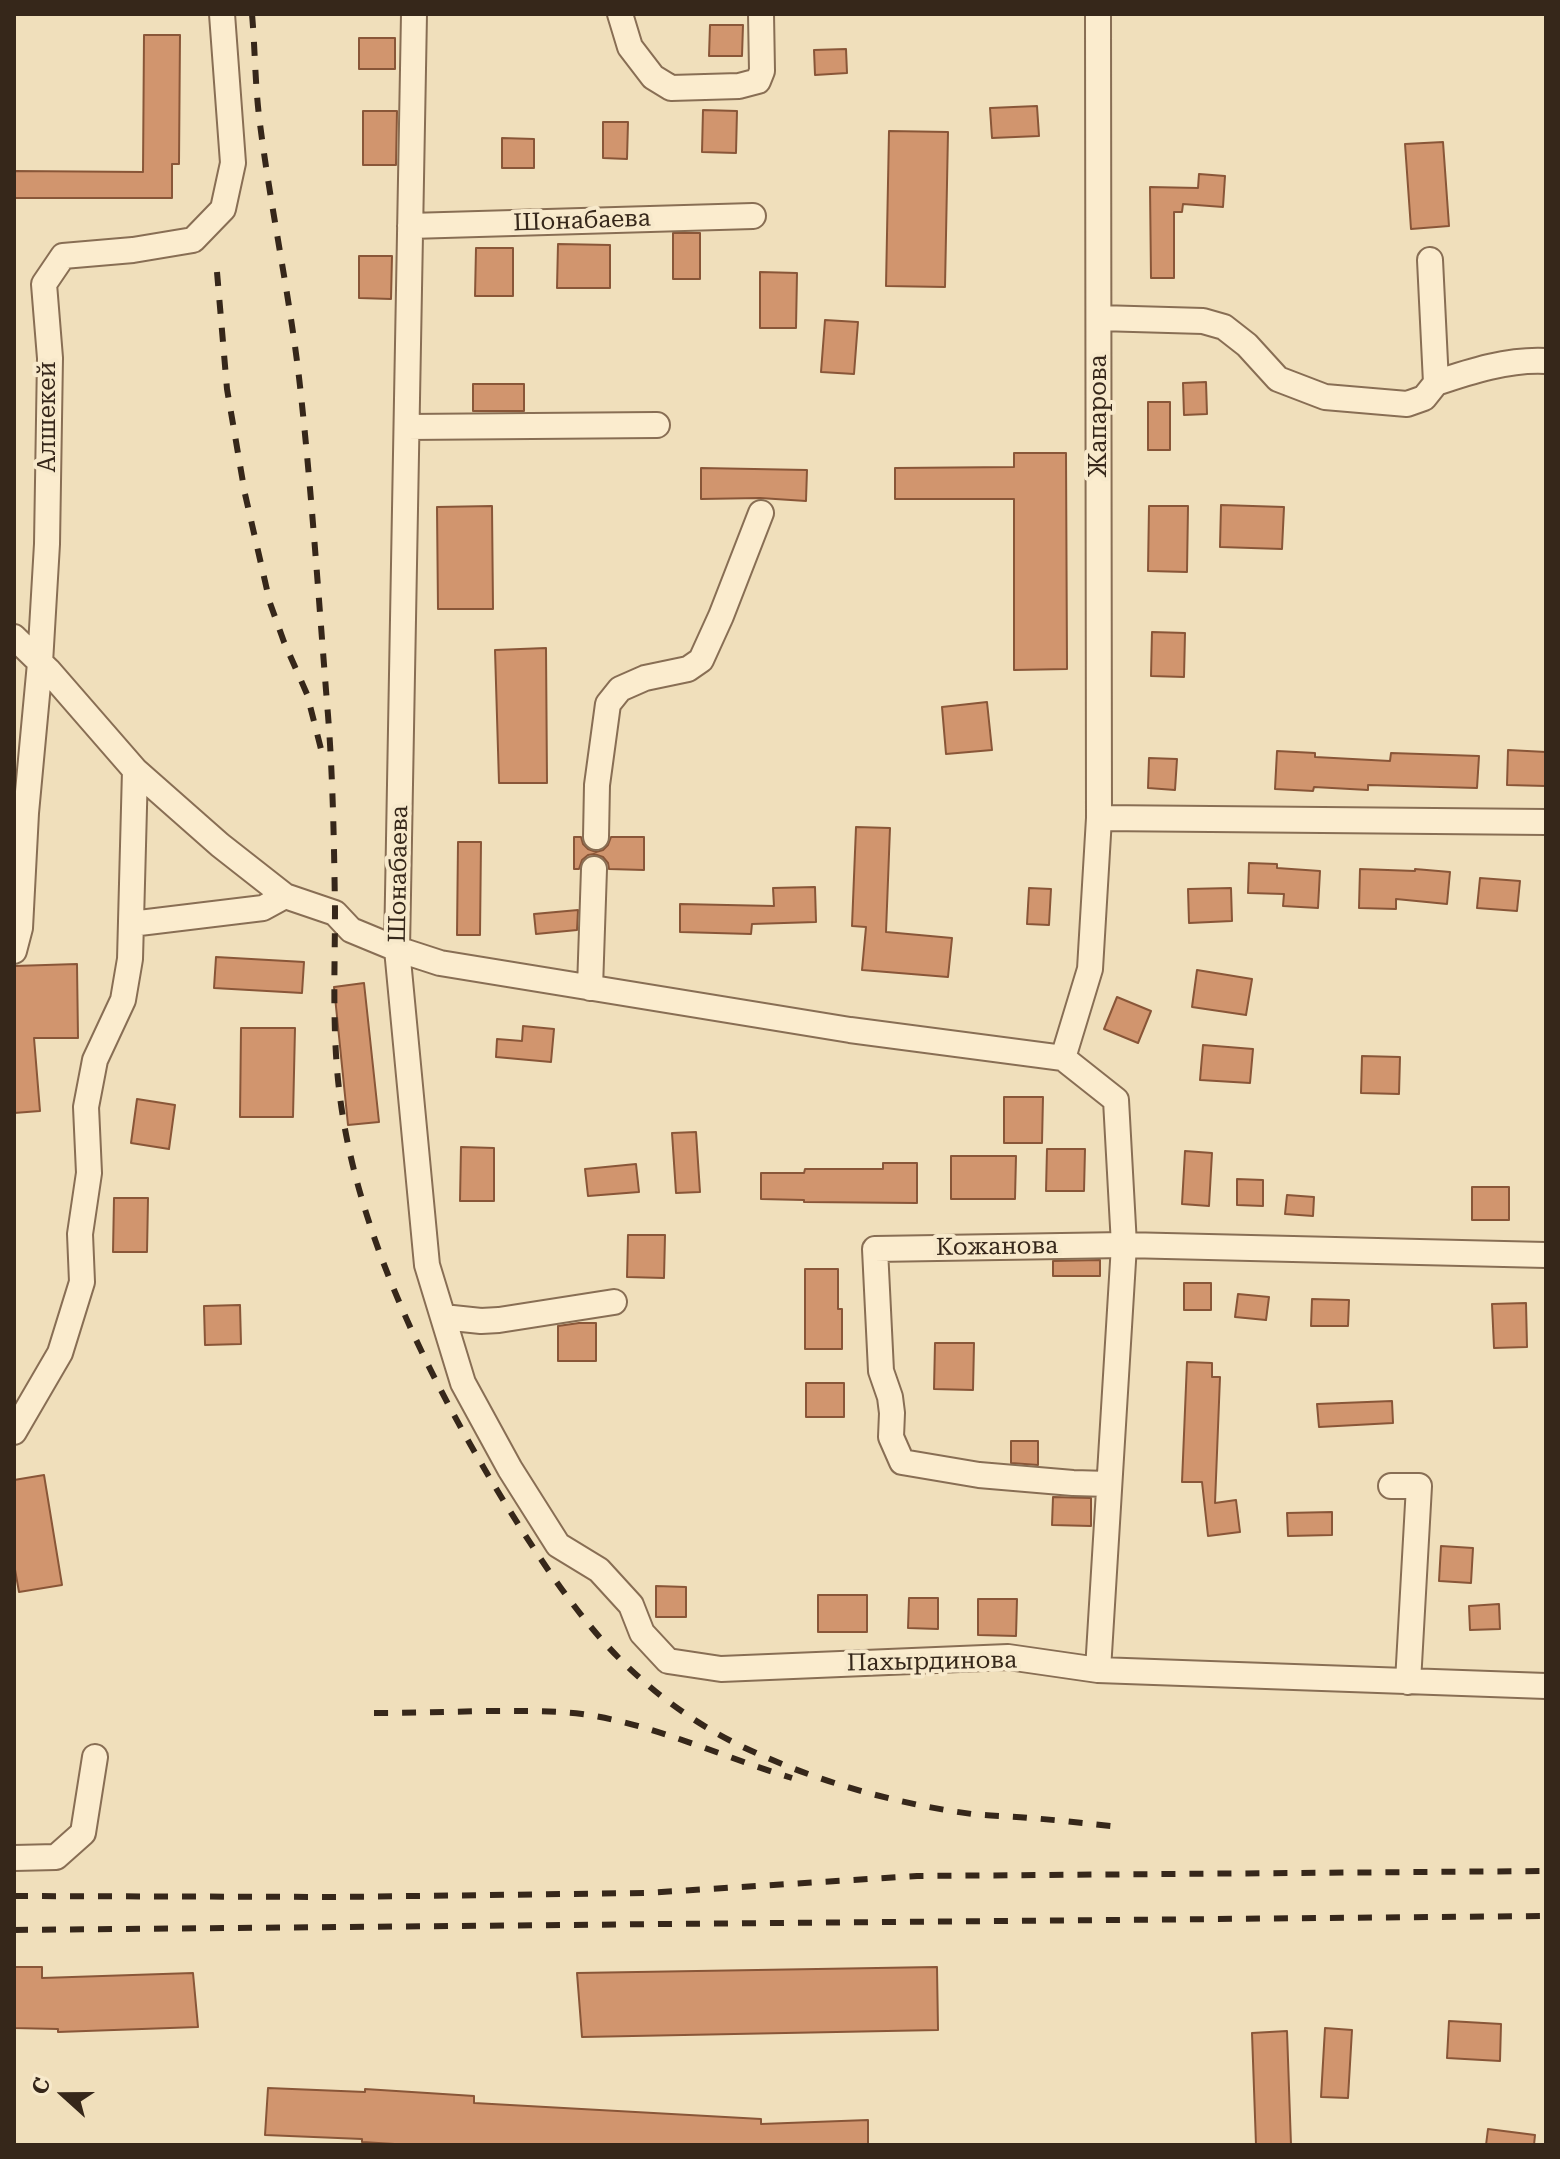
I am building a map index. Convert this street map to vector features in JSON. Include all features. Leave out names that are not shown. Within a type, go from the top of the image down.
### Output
[{"type":"street","name":"Алшекей","points":[[14,951],[20,928],[47,544],[50,358],[44,284],[63,256],[133,250],[193,240],[223,209],[233,163],[222,14]]},
{"type":"street","name":"Шонабаева","points":[[414,14],[397,949],[427,1265],[463,1383],[510,1469]]},
{"type":"street","points":[[620,14],[630,47],[653,77],[671,88],[739,86],[758,81],[762,71],[761,14]]},
{"type":"street","name":"Жапарова","points":[[1063,1058],[1090,969],[1099,818],[1098,14]]},
{"type":"street","name":"Шонабаева","points":[[410,226],[753,216]]},
{"type":"street","points":[[1430,260],[1436,383]]},
{"type":"street","points":[[1099,318],[1203,321],[1224,327],[1247,345],[1278,379],[1325,397],[1407,404],[1424,398],[1436,383],[1468,372],[1518,362],[1546,361]]},
{"type":"street","points":[[407,427],[657,425]]},
{"type":"street","points":[[596,837],[597,785],[608,704],[620,689],[645,678],[688,669],[701,660],[761,513]]},
{"type":"street","points":[[14,637],[135,770],[220,845],[285,896],[335,913],[351,930],[440,963],[850,1030],[1063,1058],[1116,1100],[1124,1245],[1098,1670]]},
{"type":"street","points":[[14,1432],[60,1353],[82,1282],[80,1234],[89,1173],[86,1107],[95,1060],[123,1000],[130,959],[135,770]]},
{"type":"street","points":[[1099,818],[1546,822]]},
{"type":"street","points":[[590,988],[594,869]]},
{"type":"street","points":[[131,924],[263,908],[285,896]]},
{"type":"street","name":"Кожанова","points":[[1109,1484],[979,1475],[902,1462],[891,1437],[890,1397],[881,1371],[875,1249],[1124,1245],[1546,1255]]},
{"type":"street","points":[[443,1317],[499,1320],[614,1302]]},
{"type":"street","name":"Пахырдинова","points":[[510,1469],[558,1545],[599,1570],[631,1605],[642,1633],[668,1661],[721,1669],[1008,1657],[1098,1670],[1546,1686]]},
{"type":"street","points":[[1391,1486],[1419,1486],[1408,1682]]},
{"type":"street","points":[[14,1858],[56,1857],[83,1833],[95,1757]]},
{"type":"building","points":[[710,25],[743,25],[742,56],[709,56]]},
{"type":"building","points":[[144,35],[180,35],[179,164],[172,164],[172,198],[14,198],[14,171],[143,172]]},
{"type":"building","points":[[359,38],[395,38],[395,69],[359,69]]},
{"type":"building","points":[[846,49],[847,73],[815,75],[814,50]]},
{"type":"building","points":[[1037,106],[1039,136],[992,138],[990,108]]},
{"type":"building","points":[[703,110],[737,111],[736,153],[702,152]]},
{"type":"building","points":[[363,111],[397,111],[396,165],[363,165]]},
{"type":"building","points":[[603,122],[628,122],[627,159],[603,158]]},
{"type":"building","points":[[889,131],[948,132],[945,287],[886,286]]},
{"type":"building","points":[[502,138],[534,139],[534,168],[502,168]]},
{"type":"building","points":[[1443,142],[1449,226],[1411,229],[1405,144]]},
{"type":"building","points":[[1199,174],[1225,176],[1223,207],[1183,204],[1182,212],[1174,212],[1174,278],[1151,278],[1150,187],[1198,188]]},
{"type":"building","points":[[673,233],[700,233],[700,279],[673,279]]},
{"type":"building","points":[[558,244],[610,245],[610,288],[557,288]]},
{"type":"building","points":[[476,248],[513,248],[513,296],[475,296]]},
{"type":"building","points":[[359,256],[392,256],[391,299],[359,298]]},
{"type":"building","points":[[760,272],[797,273],[796,328],[760,328]]},
{"type":"building","points":[[825,320],[858,322],[854,374],[821,372]]},
{"type":"building","points":[[1206,382],[1207,414],[1184,415],[1183,383]]},
{"type":"building","points":[[473,384],[524,384],[524,411],[473,411]]},
{"type":"building","points":[[1148,402],[1170,402],[1170,450],[1148,450]]},
{"type":"building","points":[[1014,453],[1066,453],[1067,669],[1014,670],[1014,499],[895,499],[895,468],[1014,467]]},
{"type":"building","points":[[701,468],[807,470],[806,501],[701,499]]},
{"type":"building","points":[[1221,505],[1284,507],[1282,549],[1220,547]]},
{"type":"building","points":[[492,506],[493,609],[438,609],[437,507]]},
{"type":"building","points":[[1149,506],[1188,506],[1187,572],[1148,571]]},
{"type":"building","points":[[1152,632],[1185,633],[1184,677],[1151,676]]},
{"type":"building","points":[[546,648],[547,783],[499,783],[495,650]]},
{"type":"building","points":[[987,702],[992,750],[946,754],[942,707]]},
{"type":"building","points":[[1508,750],[1546,752],[1546,786],[1507,785]]},
{"type":"building","points":[[1277,751],[1315,753],[1315,757],[1390,761],[1391,753],[1479,756],[1477,788],[1368,785],[1368,790],[1314,787],[1313,791],[1275,789]]},
{"type":"building","points":[[1149,758],[1177,759],[1175,790],[1148,788]]},
{"type":"building","points":[[856,827],[890,828],[886,932],[952,938],[948,977],[862,970],[866,927],[852,926]]},
{"type":"building","points":[[574,837],[581,837],[588,849],[596,852],[608,845],[611,837],[644,837],[644,870],[609,869],[603,857],[594,854],[582,860],[579,869],[574,869]]},
{"type":"building","points":[[458,842],[481,842],[480,935],[457,935]]},
{"type":"building","points":[[1249,863],[1320,871],[1318,908],[1283,906],[1284,894],[1248,893]]},
{"type":"building","points":[[1360,869],[1450,872],[1447,904],[1396,899],[1396,909],[1359,908]]},
{"type":"building","points":[[1480,878],[1520,881],[1517,911],[1477,908]]},
{"type":"building","points":[[815,887],[816,922],[752,924],[751,934],[680,932],[680,904],[774,906],[773,888]]},
{"type":"building","points":[[1029,888],[1051,889],[1049,925],[1027,924]]},
{"type":"building","points":[[1231,888],[1232,921],[1189,923],[1188,889]]},
{"type":"building","points":[[578,910],[577,930],[536,934],[534,914]]},
{"type":"building","points":[[216,957],[304,962],[302,993],[214,988]]},
{"type":"building","points":[[77,964],[78,1038],[34,1038],[40,1111],[14,1113],[14,966]]},
{"type":"building","points":[[1197,970],[1252,979],[1246,1015],[1192,1007]]},
{"type":"building","points":[[364,983],[379,1122],[348,1125],[334,987]]},
{"type":"building","points":[[1117,997],[1151,1011],[1138,1043],[1104,1029]]},
{"type":"building","points":[[523,1026],[554,1029],[551,1062],[496,1057],[497,1039],[522,1041]]},
{"type":"building","points":[[241,1028],[295,1028],[293,1117],[240,1117]]},
{"type":"building","points":[[1203,1045],[1253,1049],[1250,1083],[1200,1080]]},
{"type":"building","points":[[1362,1056],[1400,1057],[1399,1094],[1361,1093]]},
{"type":"building","points":[[1004,1097],[1043,1097],[1042,1143],[1004,1143]]},
{"type":"building","points":[[137,1099],[175,1105],[169,1149],[131,1143]]},
{"type":"building","points":[[696,1132],[700,1192],[676,1193],[672,1133]]},
{"type":"building","points":[[461,1147],[494,1148],[494,1201],[460,1201]]},
{"type":"building","points":[[1047,1149],[1085,1149],[1084,1191],[1046,1191]]},
{"type":"building","points":[[1185,1151],[1212,1153],[1209,1206],[1182,1204]]},
{"type":"building","points":[[951,1156],[1016,1156],[1015,1199],[951,1199]]},
{"type":"building","points":[[883,1163],[917,1163],[917,1203],[761,1199],[761,1173],[804,1173],[805,1169],[883,1169]]},
{"type":"building","points":[[636,1164],[639,1192],[588,1196],[585,1169]]},
{"type":"building","points":[[1237,1179],[1263,1180],[1263,1206],[1237,1205]]},
{"type":"building","points":[[1472,1187],[1509,1187],[1509,1220],[1472,1220]]},
{"type":"building","points":[[1287,1195],[1314,1197],[1313,1216],[1285,1214]]},
{"type":"building","points":[[114,1198],[148,1198],[147,1252],[113,1252]]},
{"type":"building","points":[[628,1235],[665,1235],[664,1278],[627,1277]]},
{"type":"building","points":[[1100,1260],[1100,1276],[1053,1276],[1053,1261]]},
{"type":"building","points":[[805,1269],[838,1269],[842,1349],[805,1349]]},
{"type":"building","points":[[1184,1283],[1211,1283],[1211,1310],[1184,1310]]},
{"type":"building","points":[[1238,1294],[1269,1297],[1266,1320],[1235,1317]]},
{"type":"building","points":[[1312,1299],[1349,1300],[1348,1326],[1311,1326]]},
{"type":"building","points":[[1526,1303],[1527,1347],[1494,1348],[1492,1304]]},
{"type":"building","points":[[240,1305],[241,1344],[205,1345],[204,1306]]},
{"type":"building","points":[[596,1323],[596,1361],[558,1361],[558,1326]]},
{"type":"building","points":[[935,1343],[974,1343],[973,1390],[934,1389]]},
{"type":"building","points":[[1187,1362],[1212,1363],[1212,1377],[1220,1377],[1215,1503],[1236,1500],[1240,1532],[1208,1536],[1202,1482],[1182,1482]]},
{"type":"building","points":[[806,1383],[844,1383],[844,1417],[806,1417]]},
{"type":"building","points":[[1392,1401],[1393,1423],[1319,1427],[1317,1404]]},
{"type":"building","points":[[1011,1441],[1038,1441],[1038,1465],[1011,1463]]},
{"type":"building","points":[[44,1475],[62,1585],[19,1592],[14,1564],[14,1480]]},
{"type":"building","points":[[1053,1497],[1091,1498],[1091,1526],[1052,1525]]},
{"type":"building","points":[[1332,1512],[1332,1535],[1288,1536],[1287,1513]]},
{"type":"building","points":[[1441,1546],[1473,1548],[1471,1583],[1439,1581]]},
{"type":"building","points":[[656,1586],[686,1587],[686,1617],[656,1617]]},
{"type":"building","points":[[818,1595],[867,1595],[867,1632],[818,1632]]},
{"type":"building","points":[[909,1598],[938,1598],[938,1629],[908,1628]]},
{"type":"building","points":[[978,1599],[1017,1599],[1016,1636],[978,1635]]},
{"type":"building","points":[[1499,1604],[1500,1629],[1470,1630],[1469,1606]]},
{"type":"building","points":[[14,1967],[42,1967],[42,1978],[193,1973],[198,2027],[58,2032],[58,2029],[14,2028]]},
{"type":"building","points":[[937,1967],[938,2030],[582,2037],[577,1973]]},
{"type":"building","points":[[1449,2021],[1501,2024],[1500,2061],[1447,2058]]},
{"type":"building","points":[[1325,2028],[1352,2030],[1348,2098],[1321,2097]]},
{"type":"building","points":[[1287,2031],[1291,2145],[1256,2145],[1252,2033]]},
{"type":"building","points":[[268,2088],[365,2092],[365,2089],[474,2096],[474,2103],[761,2119],[761,2124],[868,2120],[868,2145],[411,2145],[362,2142],[362,2139],[265,2135]]},
{"type":"building","points":[[1488,2129],[1535,2135],[1534,2145],[1486,2145]]},
{"type":"railway","points":[[252,14],[259,116],[296,352],[315,550],[332,787],[335,1021],[339,1089],[348,1146],[363,1203],[383,1261],[432,1373],[490,1478],[575,1607],[623,1662],[694,1720],[780,1763],[833,1783],[888,1798],[972,1814],[1120,1827]]},
{"type":"railway","points":[[217,272],[227,389],[245,494],[270,603],[307,694],[321,749]]},
{"type":"railway","points":[[374,1713],[521,1711],[582,1714],[662,1733],[792,1778]]},
{"type":"railway","points":[[14,1896],[339,1897],[644,1893],[917,1876],[1546,1871]]},
{"type":"railway","points":[[14,1930],[1546,1916]]}]
